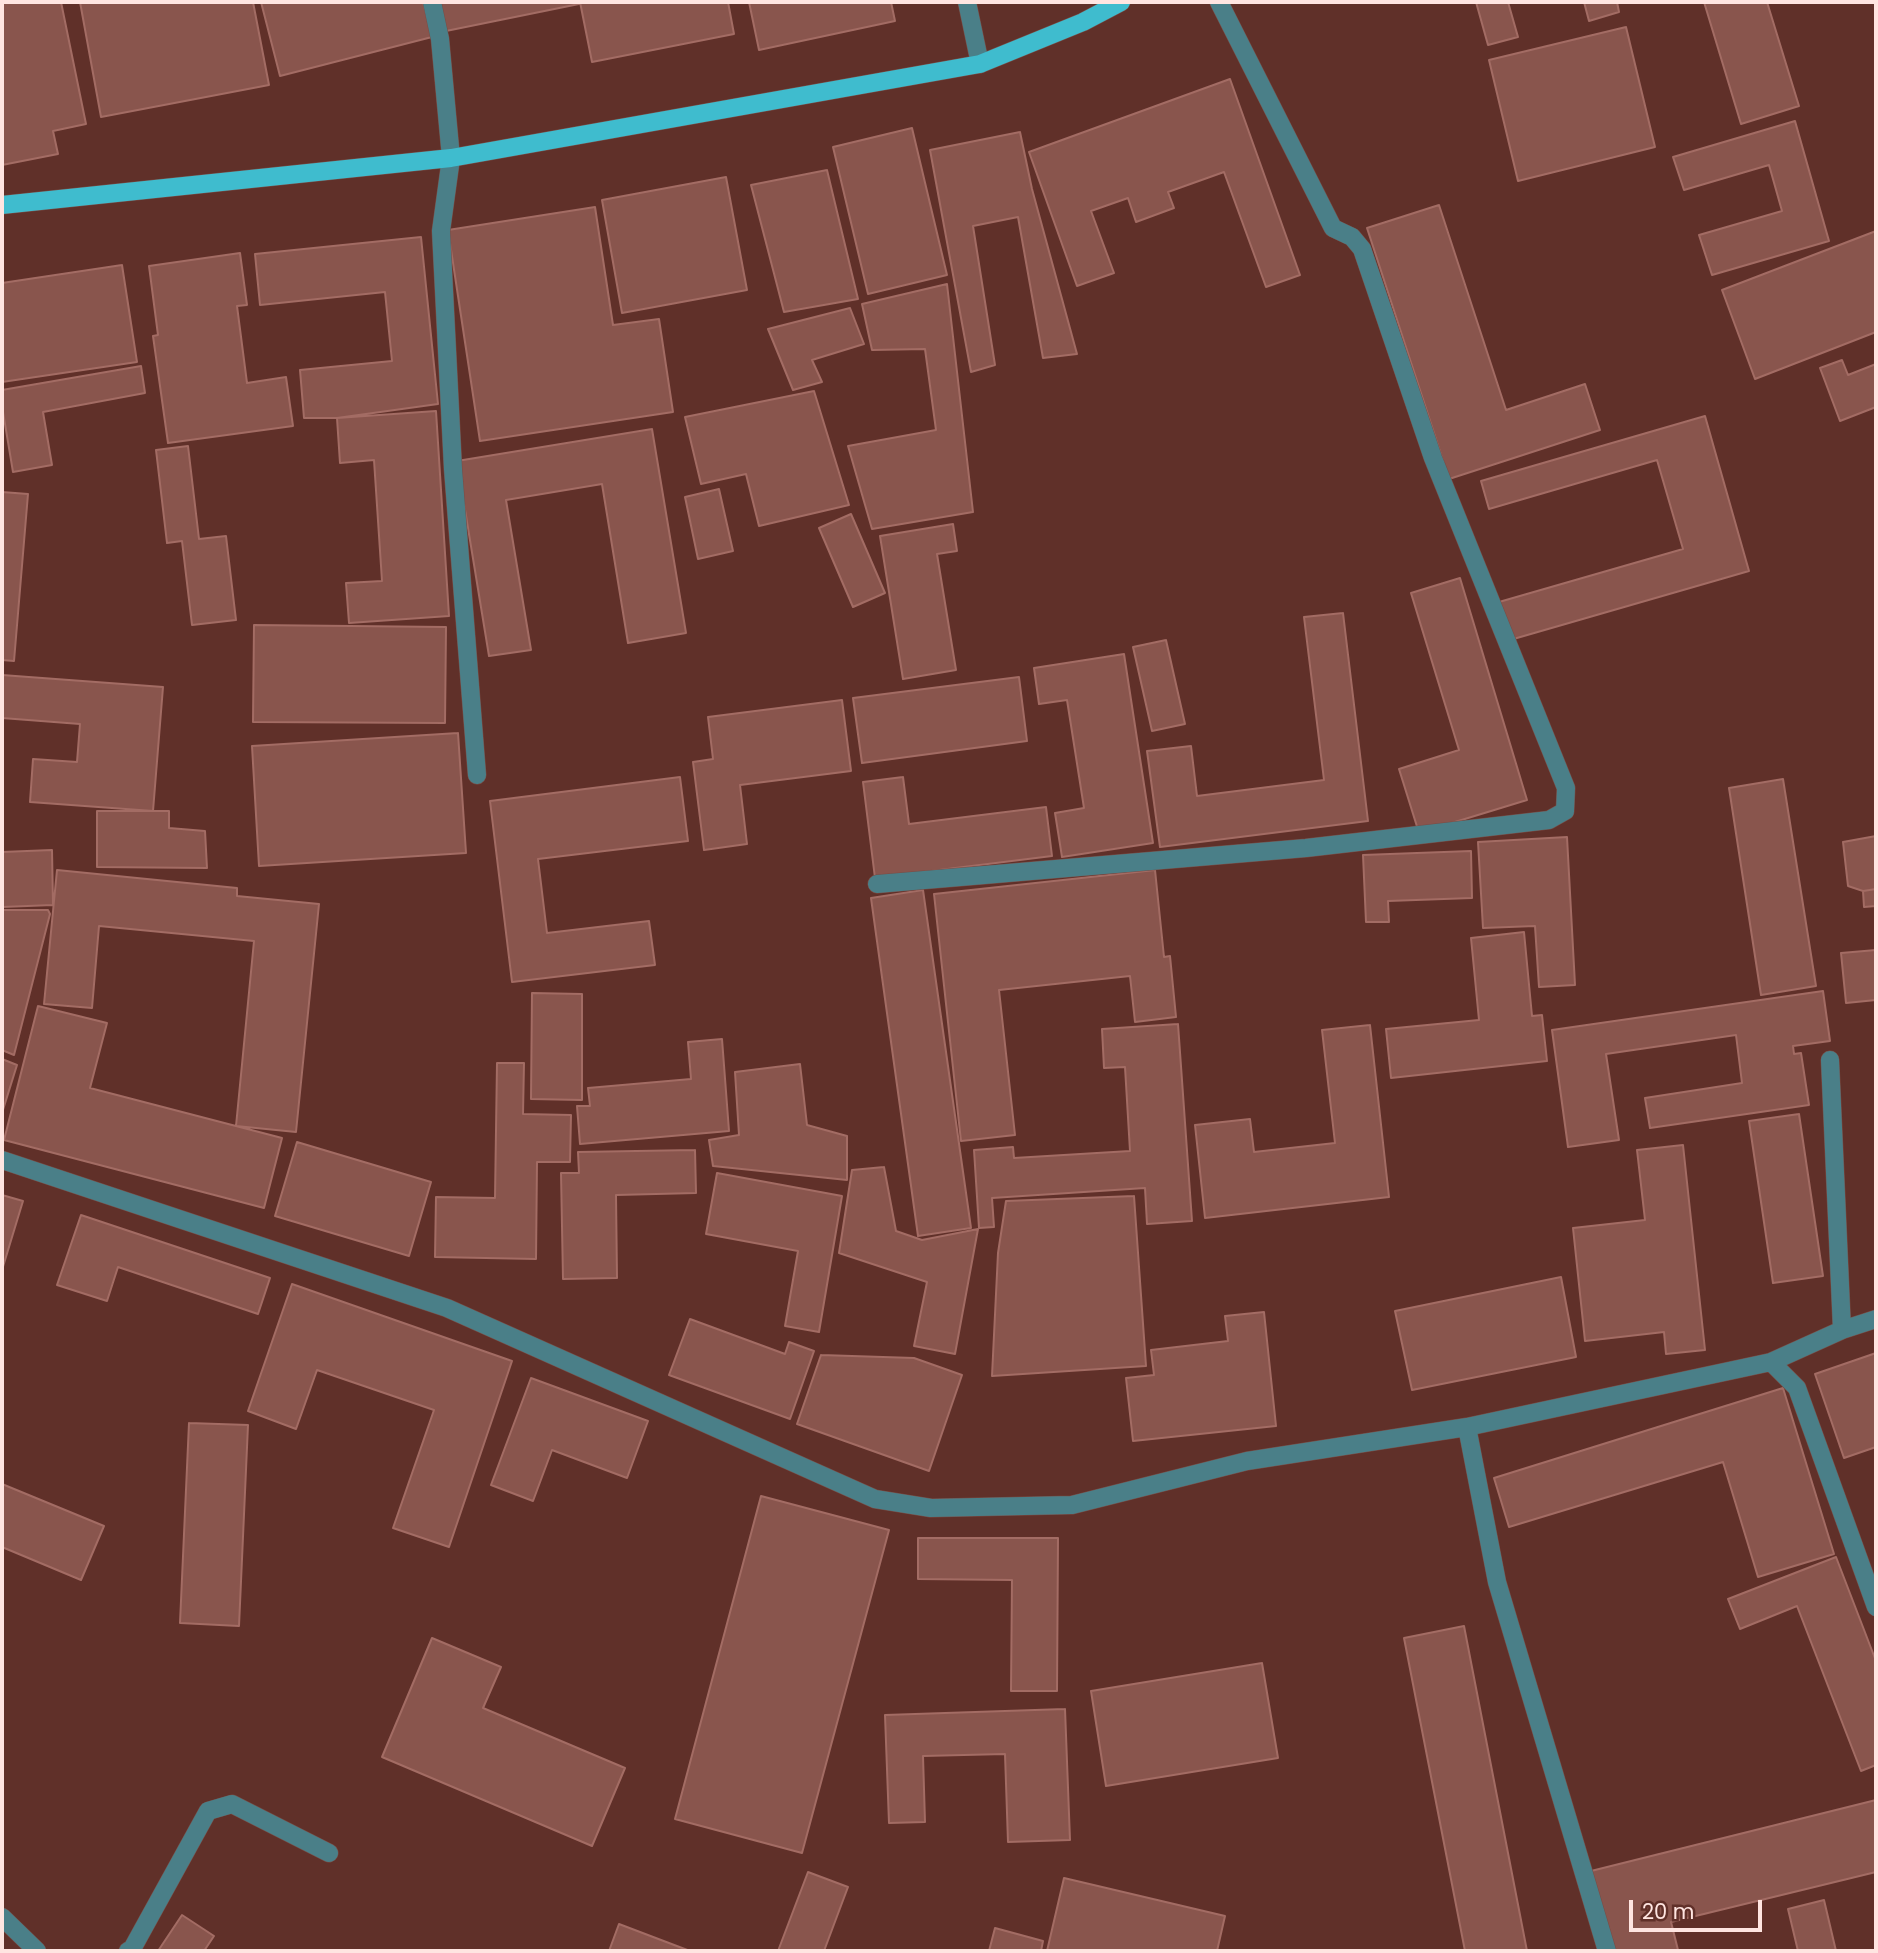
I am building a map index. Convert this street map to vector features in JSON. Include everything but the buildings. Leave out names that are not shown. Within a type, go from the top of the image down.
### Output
[{"type":"main road","points":[[2,205],[452,158],[980,64],[1083,22],[1121,2]]},
{"type":"street","points":[[432,2],[440,39],[452,158],[441,231],[453,469],[477,775]]},
{"type":"street","points":[[967,2],[980,64]]},
{"type":"street","points":[[877,884],[1306,848],[1549,820],[1565,811],[1566,788],[1433,458],[1362,249],[1352,237],[1334,228],[1219,2]]},
{"type":"street","points":[[1830,1060],[1842,1330]]},
{"type":"street","points":[[2,1160],[447,1308],[875,1499],[931,1508],[1072,1505],[1247,1461],[1467,1427],[1771,1362],[1842,1330],[1876,1320]]},
{"type":"street","points":[[1771,1362],[1797,1388],[1876,1607]]},
{"type":"street","points":[[1467,1427],[1497,1582],[1607,1951]]},
{"type":"street","points":[[128,1951],[132,1949],[208,1811],[232,1804],[329,1853]]},
{"type":"street","points":[[2,1917],[37,1951]]}]
